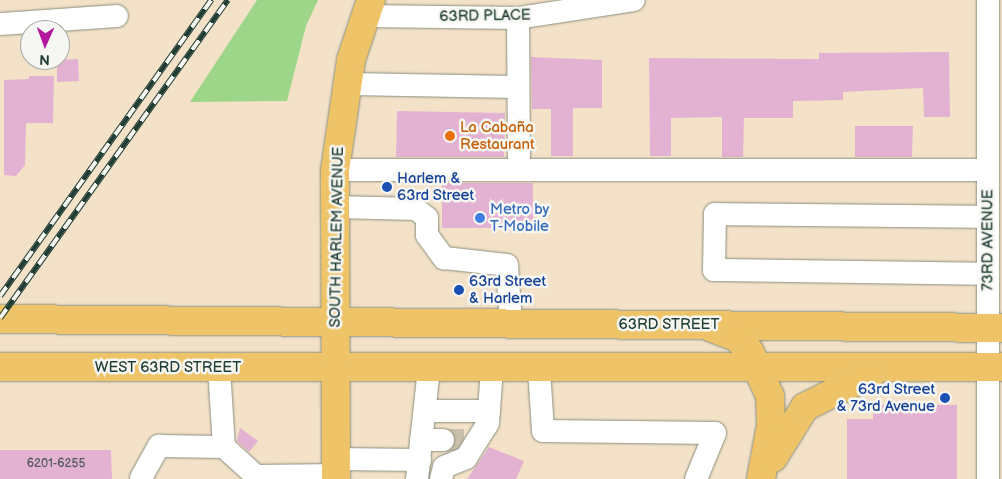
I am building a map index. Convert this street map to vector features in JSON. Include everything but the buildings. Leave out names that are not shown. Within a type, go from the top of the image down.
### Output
[{"type":"main road","name":"SOUTH HARLEM AVENUE","points":[[336,471],[335,170],[346,84],[368,8]]},
{"type":"main road","points":[[0,319],[336,324]]},
{"type":"main road","name":"63RD STREET","points":[[336,324],[995,328]]},
{"type":"main road","points":[[706,325],[738,338],[760,369],[770,396],[771,425],[762,479]]},
{"type":"main road","name":"WEST 63RD STREET","points":[[0,367],[336,370]]},
{"type":"main road","points":[[336,370],[995,367]]},
{"type":"main road","points":[[762,479],[789,426],[805,407],[831,390],[884,369]]},
{"type":"street","name":"63RD PLACE","points":[[368,8],[518,18],[634,0]]},
{"type":"street","name":"73RD AVENUE","points":[[988,0],[988,274],[995,328],[995,367],[988,479]]},
{"type":"street","points":[[0,24],[117,16]]},
{"type":"street","points":[[518,18],[519,170]]},
{"type":"street","points":[[346,84],[518,87]]},
{"type":"street","points":[[335,170],[988,170]]},
{"type":"street","points":[[335,207],[416,209],[427,218],[427,235],[444,258],[507,265],[510,324]]},
{"type":"street","points":[[988,217],[715,214],[714,270],[988,274]]},
{"type":"street","points":[[219,368],[224,447]]},
{"type":"street","points":[[429,369],[426,411],[430,455]]},
{"type":"street","points":[[430,455],[489,411],[492,369]]},
{"type":"street","points":[[539,369],[543,432],[715,433],[696,479]]},
{"type":"street","points":[[426,411],[489,411]]},
{"type":"street","points":[[141,478],[160,446],[224,447],[256,476],[336,471],[430,455],[466,458],[444,467],[441,479]]},
{"type":"green space","points":[[257,0],[318,0],[306,26],[287,101],[190,102]]},
{"type":"tunnel","points":[[443,440],[464,440]]},
{"type":"railway","points":[[0,296],[211,0]]},
{"type":"railway","points":[[0,318],[228,0]]},
{"type":"place","name":"La Cabaña Restaurant","points":[[450,136]]},
{"type":"place","name":"Harlem & 63rd Street","points":[[387,187]]},
{"type":"place","name":"Metro by T-Mobile","points":[[480,218]]},
{"type":"place","name":"63rd Street & Harlem","points":[[459,290]]},
{"type":"place","name":"63rd Street & 73rd Avenue","points":[[945,398]]}]
